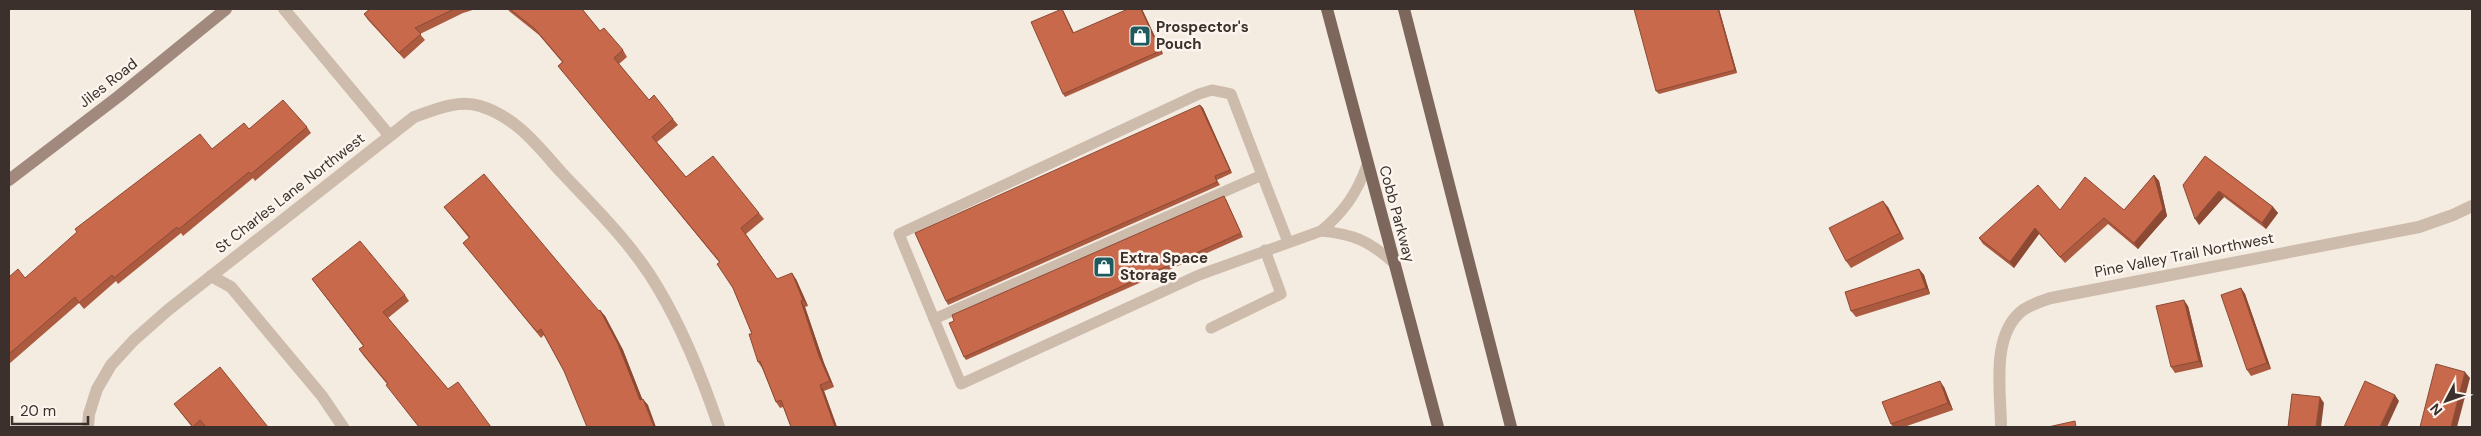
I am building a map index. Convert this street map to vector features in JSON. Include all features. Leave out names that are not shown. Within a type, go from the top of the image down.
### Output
[{"type":"main road","name":"Cobb Parkway","points":[[1327,9],[1438,427]]},
{"type":"main road","points":[[1404,9],[1511,427]]},
{"type":"street","name":"Jiles Road","points":[[9,180],[112,101],[226,9]]},
{"type":"street","name":"St Charles Lane Northwest","points":[[284,9],[389,135]]},
{"type":"street","name":"St Charles Lane Northwest","points":[[88,427],[89,414],[97,389],[111,365],[168,310],[389,135],[414,117],[449,105],[478,106],[519,126],[598,211],[644,266],[676,321],[719,427]]},
{"type":"street","name":"Pine Valley Trail Northwest","points":[[2000,427],[2003,343],[2010,324],[2022,311],[2035,303],[2051,298],[2418,226],[2453,215],[2472,206]]},
{"type":"street","points":[[211,276],[231,287],[322,396],[343,427]]},
{"type":"lane","points":[[1288,242],[1231,94],[1212,90],[1199,94],[899,234],[961,384],[1199,275],[1265,250],[1321,232],[1353,236],[1369,243],[1394,263]]},
{"type":"lane","points":[[1321,232],[1337,218],[1350,202],[1360,186],[1368,165]]},
{"type":"lane","points":[[934,319],[1262,175]]},
{"type":"lane","points":[[1211,328],[1281,294],[1265,250]]},
{"type":"building","points":[[370,9],[454,9],[415,28],[421,34],[399,53],[364,14]]},
{"type":"building","points":[[510,9],[582,9],[600,31],[604,28],[623,50],[614,58],[649,100],[654,95],[673,119],[652,137],[686,177],[713,156],[759,213],[741,228],[777,279],[792,273],[803,300],[801,301],[819,356],[830,381],[820,385],[835,427],[791,427],[781,400],[776,402],[760,361],[758,362],[749,334],[752,334],[733,288],[717,264],[720,262],[558,66],[563,62],[535,29]]},
{"type":"building","points":[[1062,9],[1073,33],[1128,9],[1141,9],[1160,51],[1063,94],[1031,22]]},
{"type":"building","points":[[1634,9],[1718,9],[1735,70],[1656,91]]},
{"type":"building","points":[[283,100],[307,127],[251,174],[249,172],[179,229],[177,227],[114,278],[112,275],[79,303],[75,297],[9,354],[9,277],[18,269],[25,278],[77,232],[75,229],[200,134],[212,149],[244,123],[249,129]]},
{"type":"building","points":[[1200,105],[1230,170],[1215,176],[1217,182],[946,301],[915,233]]},
{"type":"building","points":[[2205,156],[2273,207],[2262,223],[2219,191],[2195,219],[2183,185]]},
{"type":"building","points":[[484,174],[600,310],[618,344],[640,400],[643,399],[654,427],[587,427],[564,371],[541,329],[537,332],[463,243],[470,237],[444,207]]},
{"type":"building","points":[[2154,175],[2163,209],[2134,243],[2104,218],[2060,257],[2035,228],[2010,262],[1979,238],[2038,185],[2060,210],[2085,177],[2124,210]]},
{"type":"building","points":[[1224,196],[1241,233],[964,357],[949,323],[954,321],[952,315]]},
{"type":"building","points":[[1883,201],[1900,233],[1846,261],[1829,228]]},
{"type":"building","points":[[360,241],[405,295],[383,312],[448,389],[458,382],[491,427],[419,427],[386,385],[388,384],[359,349],[364,346],[312,279]]},
{"type":"building","points":[[1919,269],[1926,288],[1851,311],[1845,292]]},
{"type":"building","points":[[2241,288],[2267,363],[2247,370],[2221,295]]},
{"type":"building","points":[[2184,300],[2199,361],[2171,367],[2156,306]]},
{"type":"building","points":[[2436,364],[2465,372],[2451,427],[2420,427]]},
{"type":"building","points":[[220,367],[268,427],[206,427],[200,420],[193,427],[174,404]]},
{"type":"building","points":[[1940,381],[1948,403],[1891,424],[1882,402]]},
{"type":"building","points":[[2365,381],[2395,395],[2380,427],[2344,427]]},
{"type":"building","points":[[2292,394],[2320,397],[2316,427],[2288,427]]},
{"type":"building","points":[[2075,421],[2076,427],[2048,427]]},
{"type":"place","name":"Prospector's Pouch","points":[[1140,36]]},
{"type":"place","name":"Extra Space Storage","points":[[1104,267]]}]
